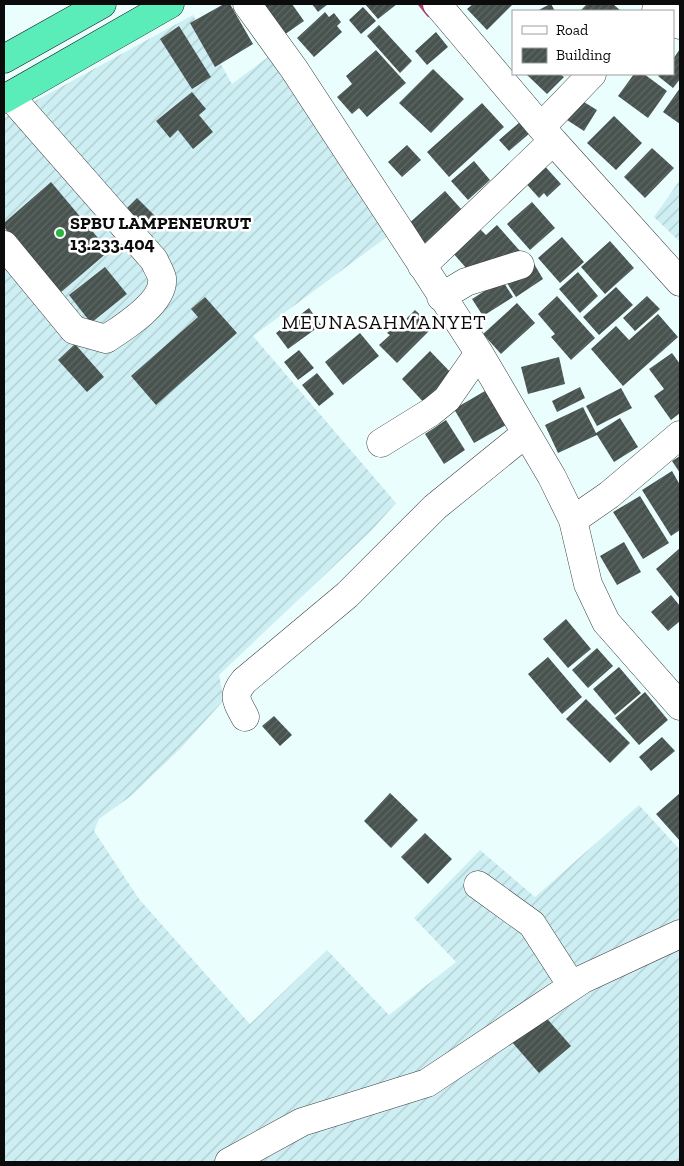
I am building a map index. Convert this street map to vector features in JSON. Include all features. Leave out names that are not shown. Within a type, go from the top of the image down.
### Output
[{"type":"highway","points":[[4,59],[102,4]]},
{"type":"highway","points":[[7,97],[170,4]]},
{"type":"street","points":[[247,4],[294,70],[479,353],[552,477],[572,520],[588,584],[606,622],[680,706]]},
{"type":"street","points":[[438,4],[545,142],[680,282]]},
{"type":"street","points":[[422,266],[545,142],[591,75]]},
{"type":"street","points":[[4,245],[74,330],[106,339],[136,319],[158,294],[162,278],[154,260],[7,97]]},
{"type":"street","points":[[441,297],[466,282],[520,265]]},
{"type":"street","points":[[381,443],[431,412],[447,399],[479,353]]},
{"type":"street","points":[[245,717],[236,701],[236,691],[244,680],[347,594],[435,506],[525,434]]},
{"type":"street","points":[[572,520],[609,495],[680,435]]},
{"type":"street","points":[[478,885],[532,924],[572,986]]},
{"type":"street","points":[[229,1162],[302,1122],[427,1083],[583,979],[680,934]]},
{"type":"shaded area","points":[[193,15],[232,84],[272,54],[399,228],[253,336],[396,503],[371,531],[219,675],[224,700],[181,748],[131,796],[99,819],[94,831],[139,899],[250,1024],[327,950],[389,1015],[456,962],[414,918],[480,850],[535,897],[639,805],[680,850],[680,1162],[4,1162],[4,118]]},
{"type":"shaded area","points":[[680,180],[680,242],[654,217]]},
{"type":"building","points":[[224,4],[230,4],[253,44],[215,67],[190,23]]},
{"type":"building","points":[[258,4],[292,4],[304,21],[281,37]]},
{"type":"building","points":[[312,4],[328,4],[318,12]]},
{"type":"building","points":[[365,4],[397,4],[378,19]]},
{"type":"building","points":[[473,4],[513,4],[487,30],[467,9]]},
{"type":"building","points":[[550,4],[554,10],[539,10]]},
{"type":"building","points":[[587,4],[613,4],[620,10],[581,10]]},
{"type":"building","points":[[363,7],[376,21],[361,34],[349,20]]},
{"type":"building","points":[[325,12],[329,17],[334,13],[341,22],[337,26],[342,32],[314,57],[297,38]]},
{"type":"building","points":[[379,25],[412,61],[400,73],[367,36]]},
{"type":"building","points":[[179,26],[211,77],[192,89],[160,39]]},
{"type":"building","points":[[436,32],[448,47],[427,65],[415,51]]},
{"type":"building","points":[[680,49],[680,79],[673,88],[658,76],[674,75],[674,58]]},
{"type":"building","points":[[376,50],[406,83],[367,117],[359,108],[352,114],[337,97],[352,84],[346,76]]},
{"type":"building","points":[[433,69],[464,99],[431,133],[399,103]]},
{"type":"building","points":[[527,75],[561,75],[564,77],[547,94]]},
{"type":"building","points":[[633,75],[645,75],[667,91],[648,118],[618,96]]},
{"type":"building","points":[[680,88],[680,124],[663,112]]},
{"type":"building","points":[[192,92],[206,109],[199,115],[213,132],[193,149],[178,130],[170,138],[156,121]]},
{"type":"building","points":[[579,99],[597,110],[584,131],[567,120]]},
{"type":"building","points":[[482,103],[504,127],[449,177],[427,152]]},
{"type":"building","points":[[614,116],[642,143],[616,170],[587,143]]},
{"type":"building","points":[[520,122],[530,133],[509,151],[499,140]]},
{"type":"building","points":[[407,145],[421,160],[402,177],[388,162]]},
{"type":"building","points":[[652,148],[674,168],[645,198],[624,177]]},
{"type":"building","points":[[474,161],[490,180],[468,200],[451,181]]},
{"type":"building","points":[[541,162],[561,184],[547,197],[544,193],[539,198],[522,179]]},
{"type":"building","points":[[51,182],[109,251],[60,293],[4,227],[4,223]]},
{"type":"building","points":[[445,191],[462,210],[423,245],[406,226]]},
{"type":"building","points":[[137,198],[157,218],[145,230],[125,210]]},
{"type":"building","points":[[532,202],[555,228],[530,250],[507,224]]},
{"type":"building","points":[[497,225],[520,251],[500,268],[475,278],[452,252],[479,228],[486,235]]},
{"type":"building","points":[[562,237],[584,262],[560,283],[538,258]]},
{"type":"building","points":[[610,241],[634,268],[605,294],[581,267]]},
{"type":"building","points":[[533,262],[543,279],[516,297],[505,280]]},
{"type":"building","points":[[105,267],[127,294],[91,323],[69,295]]},
{"type":"building","points":[[578,272],[598,296],[580,313],[559,289]]},
{"type":"building","points":[[502,280],[513,297],[483,316],[472,299]]},
{"type":"building","points":[[616,287],[633,305],[599,335],[583,317]]},
{"type":"building","points":[[557,296],[595,338],[571,360],[551,337],[555,334],[538,314]]},
{"type":"building","points":[[647,296],[660,309],[635,331],[623,318]]},
{"type":"building","points":[[205,297],[237,333],[156,405],[131,376],[198,317],[191,309]]},
{"type":"building","points":[[517,303],[535,323],[501,354],[483,334]]},
{"type":"building","points":[[309,308],[321,325],[288,349],[276,333]]},
{"type":"building","points":[[415,310],[433,327],[397,363],[379,345],[390,335],[387,333],[397,323],[399,326]]},
{"type":"building","points":[[658,314],[678,337],[623,386],[591,349],[616,326],[629,340]]},
{"type":"building","points":[[360,333],[379,356],[343,385],[325,362]]},
{"type":"building","points":[[75,344],[104,377],[87,392],[58,360]]},
{"type":"building","points":[[299,350],[314,368],[298,380],[284,362]]},
{"type":"building","points":[[430,351],[457,379],[428,407],[402,379]]},
{"type":"building","points":[[672,353],[680,364],[680,413],[671,420],[654,396],[664,389],[649,369]]},
{"type":"building","points":[[559,357],[565,384],[528,394],[521,367]]},
{"type":"building","points":[[317,373],[334,394],[319,406],[302,385]]},
{"type":"building","points":[[580,387],[585,398],[557,412],[552,401]]},
{"type":"building","points":[[621,388],[632,408],[597,426],[586,406]]},
{"type":"building","points":[[485,391],[506,425],[474,443],[454,409]]},
{"type":"building","points":[[583,407],[596,433],[620,418],[638,447],[614,462],[597,435],[558,453],[545,425]]},
{"type":"building","points":[[446,420],[465,450],[444,464],[425,434]]},
{"type":"building","points":[[680,456],[680,473],[672,461]]},
{"type":"building","points":[[672,471],[680,485],[680,530],[671,536],[642,490]]},
{"type":"building","points":[[640,496],[669,543],[643,559],[613,512]]},
{"type":"building","points":[[624,542],[641,572],[617,585],[600,556]]},
{"type":"building","points":[[680,548],[680,599],[656,569]]},
{"type":"building","points":[[671,595],[680,606],[680,621],[668,631],[651,612]]},
{"type":"building","points":[[566,619],[591,649],[568,668],[543,639]]},
{"type":"building","points":[[597,648],[613,666],[588,688],[572,670]]},
{"type":"building","points":[[548,657],[582,697],[562,714],[528,674]]},
{"type":"building","points":[[619,667],[641,693],[615,715],[593,689]]},
{"type":"building","points":[[645,692],[668,720],[639,745],[615,718]]},
{"type":"building","points":[[586,699],[630,743],[610,763],[566,719]]},
{"type":"building","points":[[274,716],[292,735],[280,746],[262,726]]},
{"type":"building","points":[[662,737],[675,751],[651,771],[639,757]]},
{"type":"building","points":[[390,793],[418,820],[391,848],[364,821]]},
{"type":"building","points":[[680,793],[680,841],[656,814]]},
{"type":"building","points":[[425,833],[452,859],[428,884],[401,857]]},
{"type":"building","points":[[543,1014],[571,1046],[539,1073],[511,1041]]},
{"type":"waterway","points":[[421,4],[429,14]]},
{"type":"place","name":"SPBU LAMPENEURUT 13.233.404","points":[[60,233]]},
{"type":"district","name":"MEUNASAHMANYET","points":[[384,322]]}]
